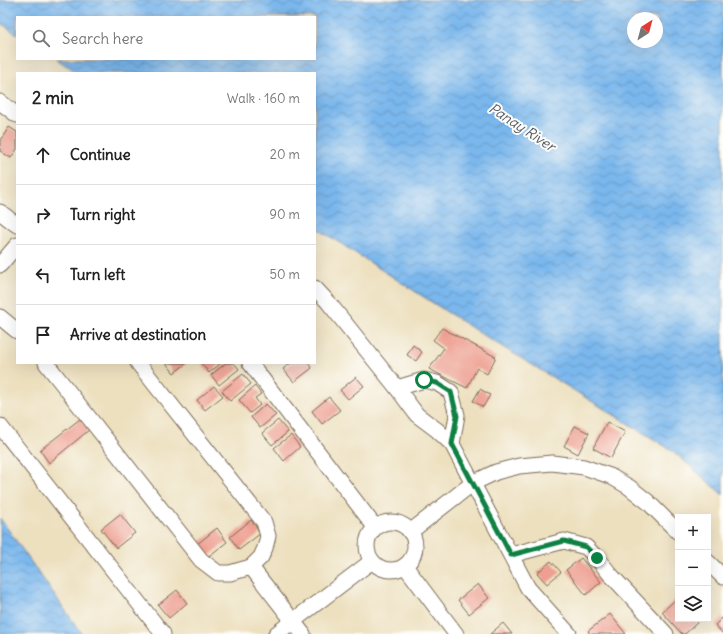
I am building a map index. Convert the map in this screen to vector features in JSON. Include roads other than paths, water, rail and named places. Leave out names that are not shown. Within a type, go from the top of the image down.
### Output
[{"type":"street","points":[[0,102],[16,114]]},
{"type":"street","points":[[0,212],[16,223]]},
{"type":"street","points":[[0,265],[16,246]]},
{"type":"street","points":[[316,289],[397,388],[417,415],[452,444],[528,588],[569,634]]},
{"type":"street","points":[[0,317],[16,330]]},
{"type":"street","points":[[47,364],[201,560],[218,573],[230,573],[252,567],[261,557],[265,548],[268,536],[264,522],[139,364]]},
{"type":"street","points":[[251,364],[375,527]]},
{"type":"street","points":[[397,388],[424,380],[437,383],[451,392],[457,416],[452,444]]},
{"type":"street","points":[[0,426],[163,634]]},
{"type":"street","points":[[410,532],[473,483],[496,472],[519,466],[552,463],[584,467],[610,476],[629,487],[648,502],[675,529]]},
{"type":"street","points":[[382,523],[398,523],[405,526],[410,532],[414,539],[414,554],[405,566],[391,570],[384,569],[377,566],[372,561],[366,547],[367,539],[375,527],[382,523]]},
{"type":"street","points":[[511,555],[564,541],[586,547],[666,634]]},
{"type":"street","points":[[276,634],[372,561]]},
{"type":"street","points":[[711,565],[723,577]]},
{"type":"street","points":[[405,566],[456,634]]},
{"type":"street","points":[[252,567],[303,634]]},
{"type":"water","name":"Panay River","points":[[0,0],[723,0],[723,495],[673,451],[478,332],[316,228],[316,72],[76,72],[58,60],[316,60],[316,16],[16,16],[16,33],[0,23]]},
{"type":"water","points":[[0,518],[82,634],[0,634]]}]
